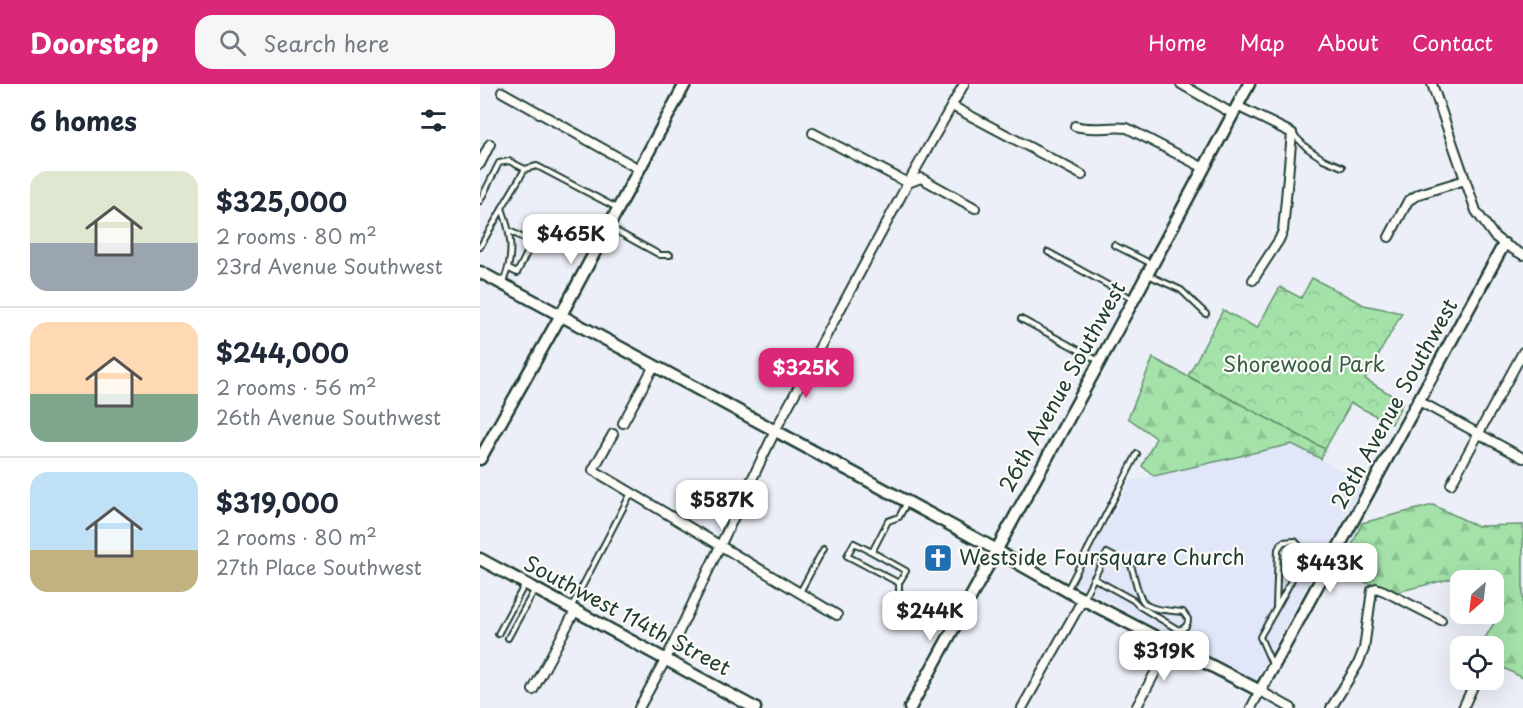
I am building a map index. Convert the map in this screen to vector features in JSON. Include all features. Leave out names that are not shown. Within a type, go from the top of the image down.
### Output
[{"type":"street","points":[[480,459],[561,315],[685,84]]},
{"type":"street","points":[[639,708],[666,659],[775,430],[964,84]]},
{"type":"street","points":[[1181,84],[1235,110],[1292,133],[1283,231],[1253,280]]},
{"type":"street","name":"26th Avenue Southwest","points":[[910,708],[1249,84]]},
{"type":"street","points":[[1432,84],[1476,211],[1494,236],[1523,255]]},
{"type":"street","points":[[502,92],[639,169]]},
{"type":"street","points":[[952,106],[1082,175]]},
{"type":"street","points":[[1075,126],[1084,129],[1127,128],[1204,168]]},
{"type":"street","points":[[813,133],[908,183],[921,178],[975,208]]},
{"type":"street","points":[[480,164],[490,144]]},
{"type":"street","points":[[1389,237],[1408,201],[1419,194],[1465,180]]},
{"type":"street","name":"28th Avenue Southwest","points":[[1251,708],[1504,244]]},
{"type":"street","points":[[480,272],[997,550],[1067,591],[1171,643],[1291,708]]},
{"type":"street","points":[[1451,484],[1523,352]]},
{"type":"street","points":[[623,423],[654,366]]},
{"type":"street","points":[[1419,401],[1523,458]]},
{"type":"street","points":[[613,434],[593,470],[837,615]]},
{"type":"street","name":"Southwest 114th Street","points":[[480,559],[752,707]]},
{"type":"street","points":[[1331,708],[1358,664],[1364,649],[1372,590],[1376,588],[1384,591],[1441,620]]},
{"type":"street","points":[[1022,708],[1083,598]]},
{"type":"street","points":[[533,690],[573,609]]},
{"type":"street","points":[[1136,708],[1171,643]]},
{"type":"street","points":[[1463,708],[1471,690]]},
{"type":"lane","points":[[1292,133],[1307,148],[1323,159],[1342,167]]},
{"type":"lane","points":[[480,201],[500,163],[509,161],[525,170]]},
{"type":"lane","points":[[480,247],[525,170],[537,166],[618,208]]},
{"type":"lane","points":[[502,208],[510,231],[509,269],[502,284]]},
{"type":"lane","points":[[608,227],[660,255],[670,255]]},
{"type":"lane","points":[[509,269],[517,273],[532,243],[510,231]]},
{"type":"lane","points":[[1114,244],[1187,294],[1206,314]]},
{"type":"lane","points":[[1048,252],[1134,299]]},
{"type":"lane","points":[[1021,320],[1100,361]]},
{"type":"lane","points":[[1067,591],[1137,454]]},
{"type":"lane","points":[[573,609],[631,493]]},
{"type":"lane","points":[[872,552],[888,521],[899,517],[907,502]]},
{"type":"lane","points":[[1273,667],[1260,637],[1276,607],[1303,555],[1299,543],[1291,540],[1283,542],[1278,549],[1276,607]]},
{"type":"lane","points":[[899,584],[847,556],[854,543],[906,571],[899,584],[899,593],[903,598],[956,625]]},
{"type":"lane","points":[[800,592],[824,548]]},
{"type":"lane","points":[[1083,598],[1093,578],[1107,553],[1131,565],[1145,605],[1151,609],[1183,612],[1187,616],[1187,625],[1183,629],[1176,629],[1133,600],[1093,578]]},
{"type":"lane","points":[[498,634],[530,586]]},
{"type":"lane","points":[[508,638],[530,586]]},
{"type":"lane","points":[[1133,600],[1140,596]]},
{"type":"shaded area","points":[[1292,444],[1364,482],[1254,682],[1074,583],[1131,481]]},
{"type":"green space","name":"Shorewood Park","points":[[1312,278],[1364,305],[1402,313],[1365,379],[1403,402],[1392,424],[1351,403],[1325,449],[1188,376],[1223,310],[1257,328],[1280,287],[1301,298]]},
{"type":"green space","points":[[1153,358],[1325,449],[1321,459],[1292,444],[1154,476],[1142,466],[1156,438],[1128,418]]},
{"type":"green space","points":[[1433,505],[1477,526],[1523,525],[1523,678],[1504,668],[1504,636],[1486,636],[1493,624],[1504,624],[1504,570],[1450,570],[1450,579],[1393,593],[1340,572],[1362,523]]},
{"type":"place","name":"Westside Foursquare Church","points":[[938,558]]}]
